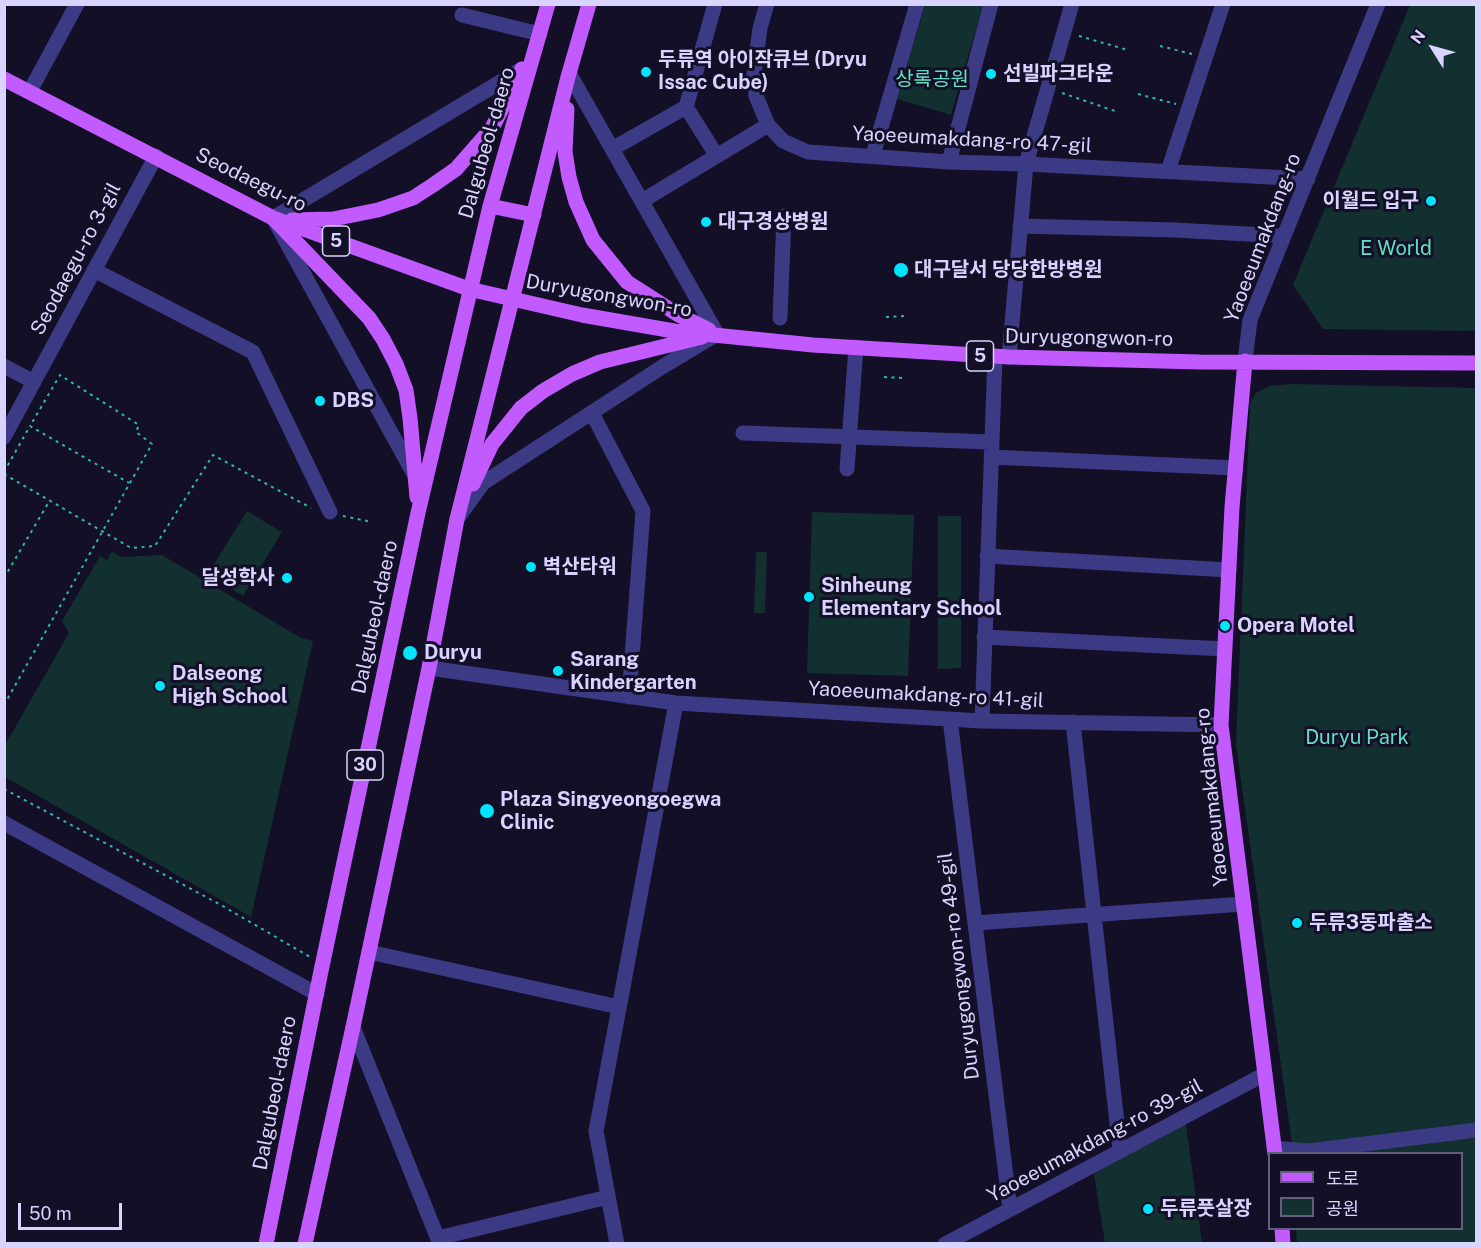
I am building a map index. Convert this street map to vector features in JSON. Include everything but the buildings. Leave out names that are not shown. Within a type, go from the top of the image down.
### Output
[{"type":"main road","name":"Dalgubeol-daero","points":[[266,1244],[322,964],[418,513],[490,206],[548,4]]},
{"type":"main road","points":[[513,300],[568,75],[589,4]]},
{"type":"main road","points":[[273,218],[333,219],[378,210],[413,198],[456,169],[492,128],[540,34]]},
{"type":"main road","points":[[568,75],[565,152],[576,202],[593,240],[627,282],[676,314],[717,334]]},
{"type":"main road","name":"Seodaegu-ro","points":[[4,79],[273,218],[470,289],[489,293]]},
{"type":"main road","points":[[490,206],[534,215]]},
{"type":"main road","points":[[273,218],[353,301],[383,339],[396,364],[406,390],[418,513]]},
{"type":"main road","name":"Duryugongwon-ro","points":[[489,293],[513,300],[674,331],[856,347],[1002,357],[1476,363]]},
{"type":"main road","name":"30","points":[[305,1244],[429,668],[457,519],[513,300]]},
{"type":"main road","points":[[457,519],[492,444],[521,408],[543,391],[572,374],[600,362],[717,334]]},
{"type":"main road","name":"Yaoeeumakdang-ro","points":[[1245,361],[1229,570],[1221,725],[1275,1151]]},
{"type":"street","points":[[30,91],[77,4]]},
{"type":"street","points":[[612,149],[686,106],[714,4]]},
{"type":"street","name":"Yaoeeumakdang-ro 47-gil","points":[[767,4],[760,28],[754,74],[756,96],[768,125],[783,141],[808,152],[948,162],[1308,178]]},
{"type":"street","points":[[873,155],[917,4]]},
{"type":"street","points":[[948,162],[991,4]]},
{"type":"street","points":[[982,720],[991,450],[1026,164],[1072,4]]},
{"type":"street","points":[[1168,171],[1223,4]]},
{"type":"street","name":"Yaoeeumakdang-ro","points":[[1245,361],[1250,320],[1378,4]]},
{"type":"street","points":[[462,15],[540,34]]},
{"type":"street","points":[[415,476],[273,218],[522,69]]},
{"type":"street","points":[[457,519],[483,483],[717,334],[568,75]]},
{"type":"street","points":[[686,106],[717,156]]},
{"type":"street","points":[[642,201],[768,125]]},
{"type":"street","name":"Seodaegu-ro 3-gil","points":[[4,437],[156,156]]},
{"type":"street","points":[[780,318],[784,216]]},
{"type":"street","points":[[1020,226],[1175,230],[1283,236]]},
{"type":"street","points":[[94,270],[253,352],[330,512]]},
{"type":"street","points":[[847,470],[856,347]]},
{"type":"street","points":[[4,366],[34,382]]},
{"type":"street","points":[[592,413],[643,511],[629,697]]},
{"type":"street","points":[[743,433],[850,436],[991,450],[1236,468]]},
{"type":"street","points":[[987,556],[1229,570]]},
{"type":"street","points":[[984,637],[1225,649]]},
{"type":"street","name":"Yaoeeumakdang-ro 41-gil","points":[[429,668],[676,703],[950,719],[1221,725]]},
{"type":"street","points":[[617,1244],[596,1131],[676,703]]},
{"type":"street","name":"Duryugongwon-ro 49-gil","points":[[950,719],[1010,1209]]},
{"type":"street","points":[[1073,722],[1120,1151]]},
{"type":"street","points":[[4,823],[317,994]]},
{"type":"street","name":"Yaoeeumakdang-ro","points":[[975,923],[1244,904]]},
{"type":"street","points":[[369,952],[619,1007]]},
{"type":"street","points":[[353,1027],[439,1241],[608,1197]]},
{"type":"street","name":"Yaoeeumakdang-ro 39-gil","points":[[945,1244],[1265,1074]]},
{"type":"street","points":[[1275,1151],[1309,1151],[1476,1130]]},
{"type":"path","points":[[1064,32],[1128,50]]},
{"type":"path","points":[[1160,46],[1205,57]]},
{"type":"path","points":[[1048,89],[1115,111]]},
{"type":"path","points":[[1138,94],[1189,108]]},
{"type":"path","points":[[886,317],[905,316]]},
{"type":"path","points":[[4,705],[102,530],[152,444],[136,432],[139,425],[60,375],[4,473],[102,530],[131,548],[155,546],[213,455],[311,508],[372,522]]},
{"type":"path","points":[[884,377],[903,378]]},
{"type":"path","points":[[30,426],[129,483]]},
{"type":"path","points":[[4,578],[50,500]]},
{"type":"path","points":[[4,789],[169,877],[322,964]]},
{"type":"green space","name":"상록공원","points":[[925,5],[983,5],[951,115],[897,99]]},
{"type":"green space","name":"E World","points":[[1410,5],[1476,5],[1476,331],[1323,329],[1293,285]]},
{"type":"green space","name":"Duryu Park","points":[[1290,384],[1476,388],[1476,1243],[1297,1243],[1296,1230],[1463,1230],[1463,1152],[1292,1152],[1236,745],[1250,403],[1256,393],[1270,386]]},
{"type":"green space","points":[[247,511],[282,532],[243,596],[208,574]]},
{"type":"green space","points":[[812,512],[914,515],[908,676],[807,673]]},
{"type":"green space","points":[[938,516],[961,516],[961,668],[938,669]]},
{"type":"green space","points":[[112,551],[121,557],[162,555],[301,638],[313,641],[251,917],[5,777],[5,745],[69,633],[62,621],[100,556],[107,560]]},
{"type":"green space","points":[[756,552],[767,552],[765,613],[754,613]]},
{"type":"green space","name":"두류풋살장","points":[[1185,1117],[1202,1243],[1105,1243],[1094,1174]]},
{"type":"place","name":"두류역 아이작큐브 (Dryu Issac Cube)","points":[[646,72]]},
{"type":"place","name":"선빌파크타운","points":[[991,74]]},
{"type":"place","name":"이월드 입구","points":[[1431,201]]},
{"type":"place","name":"대구경상병원","points":[[706,222]]},
{"type":"place","name":"대구달서 당당한방병원","points":[[901,270]]},
{"type":"place","name":"DBS","points":[[320,401]]},
{"type":"place","name":"벽산타워","points":[[531,567]]},
{"type":"place","name":"달성학사","points":[[287,578]]},
{"type":"place","name":"Sinheung Elementary School","points":[[809,597]]},
{"type":"place","name":"Opera Motel","points":[[1225,626]]},
{"type":"place","name":"Duryu","points":[[410,653]]},
{"type":"place","name":"Sarang Kindergarten","points":[[558,671]]},
{"type":"place","name":"Dalseong High School","points":[[160,686]]},
{"type":"place","name":"Plaza Singyeongoegwa Clinic","points":[[487,811]]},
{"type":"place","name":"두류3동파출소","points":[[1297,923]]},
{"type":"place","name":"두류풋살장","points":[[1148,1209]]}]
